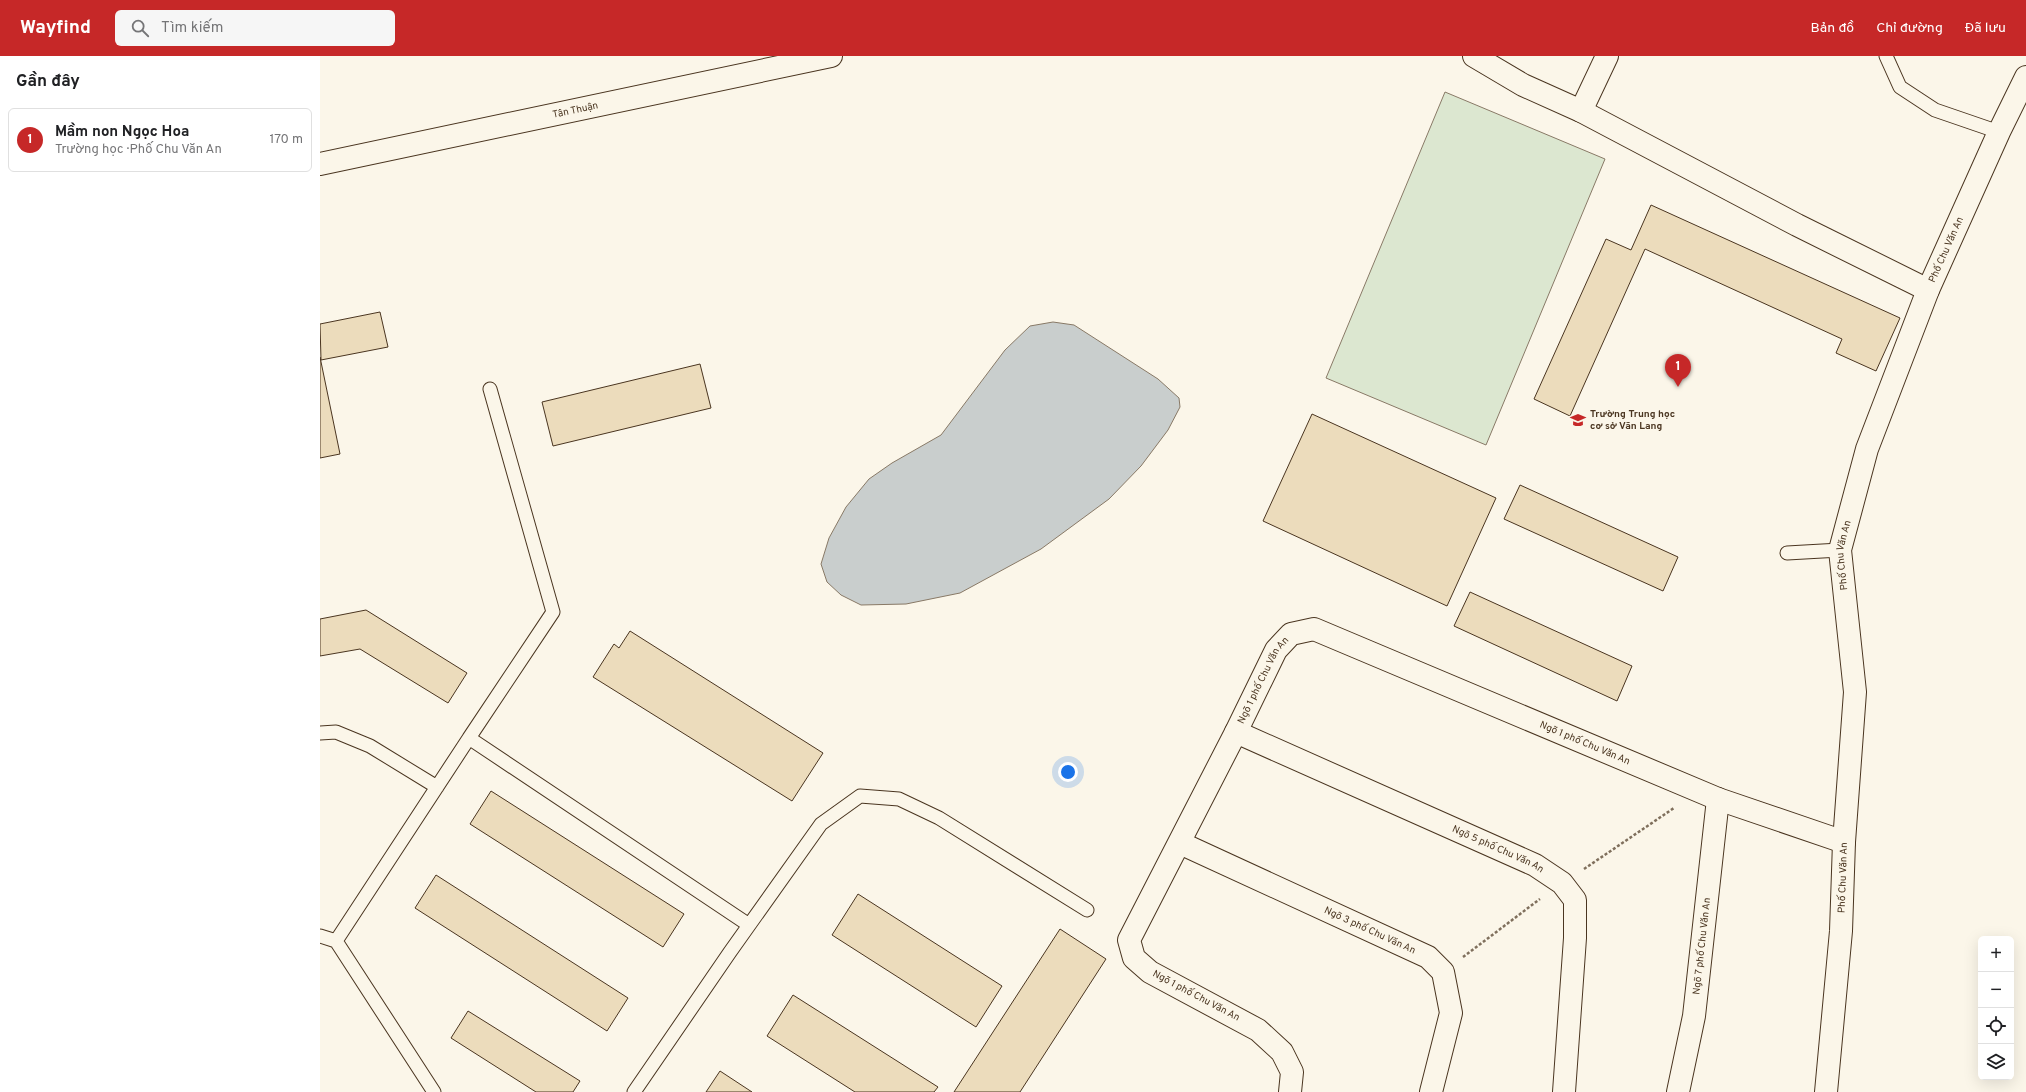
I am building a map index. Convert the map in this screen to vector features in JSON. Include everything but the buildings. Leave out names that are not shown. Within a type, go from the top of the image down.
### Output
[{"type":"street","name":"Tân Thuận","points":[[320,164],[831,56]]},
{"type":"street","points":[[1474,56],[1523,85],[1581,111],[1797,225],[1928,290]]},
{"type":"street","points":[[1581,111],[1607,56]]},
{"type":"street","name":"Phố Chu Văn An","points":[[1826,1092],[1841,931],[1844,842],[1855,692],[1840,550],[1867,449],[1928,290],[1999,132],[2026,77]]},
{"type":"street","name":"Ngõ 1 phố Chu Văn An","points":[[1290,1092],[1292,1072],[1282,1052],[1258,1030],[1150,972],[1134,958],[1129,940],[1180,843],[1276,650],[1291,634],[1314,629],[1718,799],[1844,842]]},
{"type":"street","name":"Ngõ 5 phố Chu Văn An","points":[[1236,732],[1535,865],[1562,883],[1575,900],[1575,938],[1564,1092]]},
{"type":"street","name":"Ngõ 7 phố Chu Văn An","points":[[1678,1092],[1694,1016],[1718,799]]},
{"type":"street","name":"Ngõ 3 phố Chu Văn An","points":[[1180,843],[1428,957],[1443,972],[1451,1013],[1431,1092]]},
{"type":"lane","points":[[1886,56],[1900,87],[1935,110],[1999,132]]},
{"type":"lane","points":[[336,941],[553,612],[490,389]]},
{"type":"lane","points":[[1787,553],[1840,550]]},
{"type":"lane","points":[[320,733],[336,732],[370,746],[437,787]]},
{"type":"lane","points":[[469,738],[749,926]]},
{"type":"lane","points":[[634,1092],[821,824],[860,796],[899,799],[939,818],[1087,910]]},
{"type":"lane","points":[[320,936],[336,941],[434,1092]]},
{"type":"green space","points":[[1445,92],[1605,159],[1486,445],[1326,378]]},
{"type":"shaded area","points":[[1053,322],[1074,325],[1158,379],[1179,398],[1180,407],[1168,430],[1141,466],[1109,499],[1041,549],[960,593],[906,604],[861,605],[841,595],[827,582],[821,564],[829,538],[846,507],[869,479],[892,463],[941,435],[1005,350],[1030,326]]},
{"type":"place","name":"Mầm non Ngọc Hoa","points":[[1678,387]]},
{"type":"place","name":"Trường Trung học cơ sở Văn Lang","points":[[1578,420]]}]
